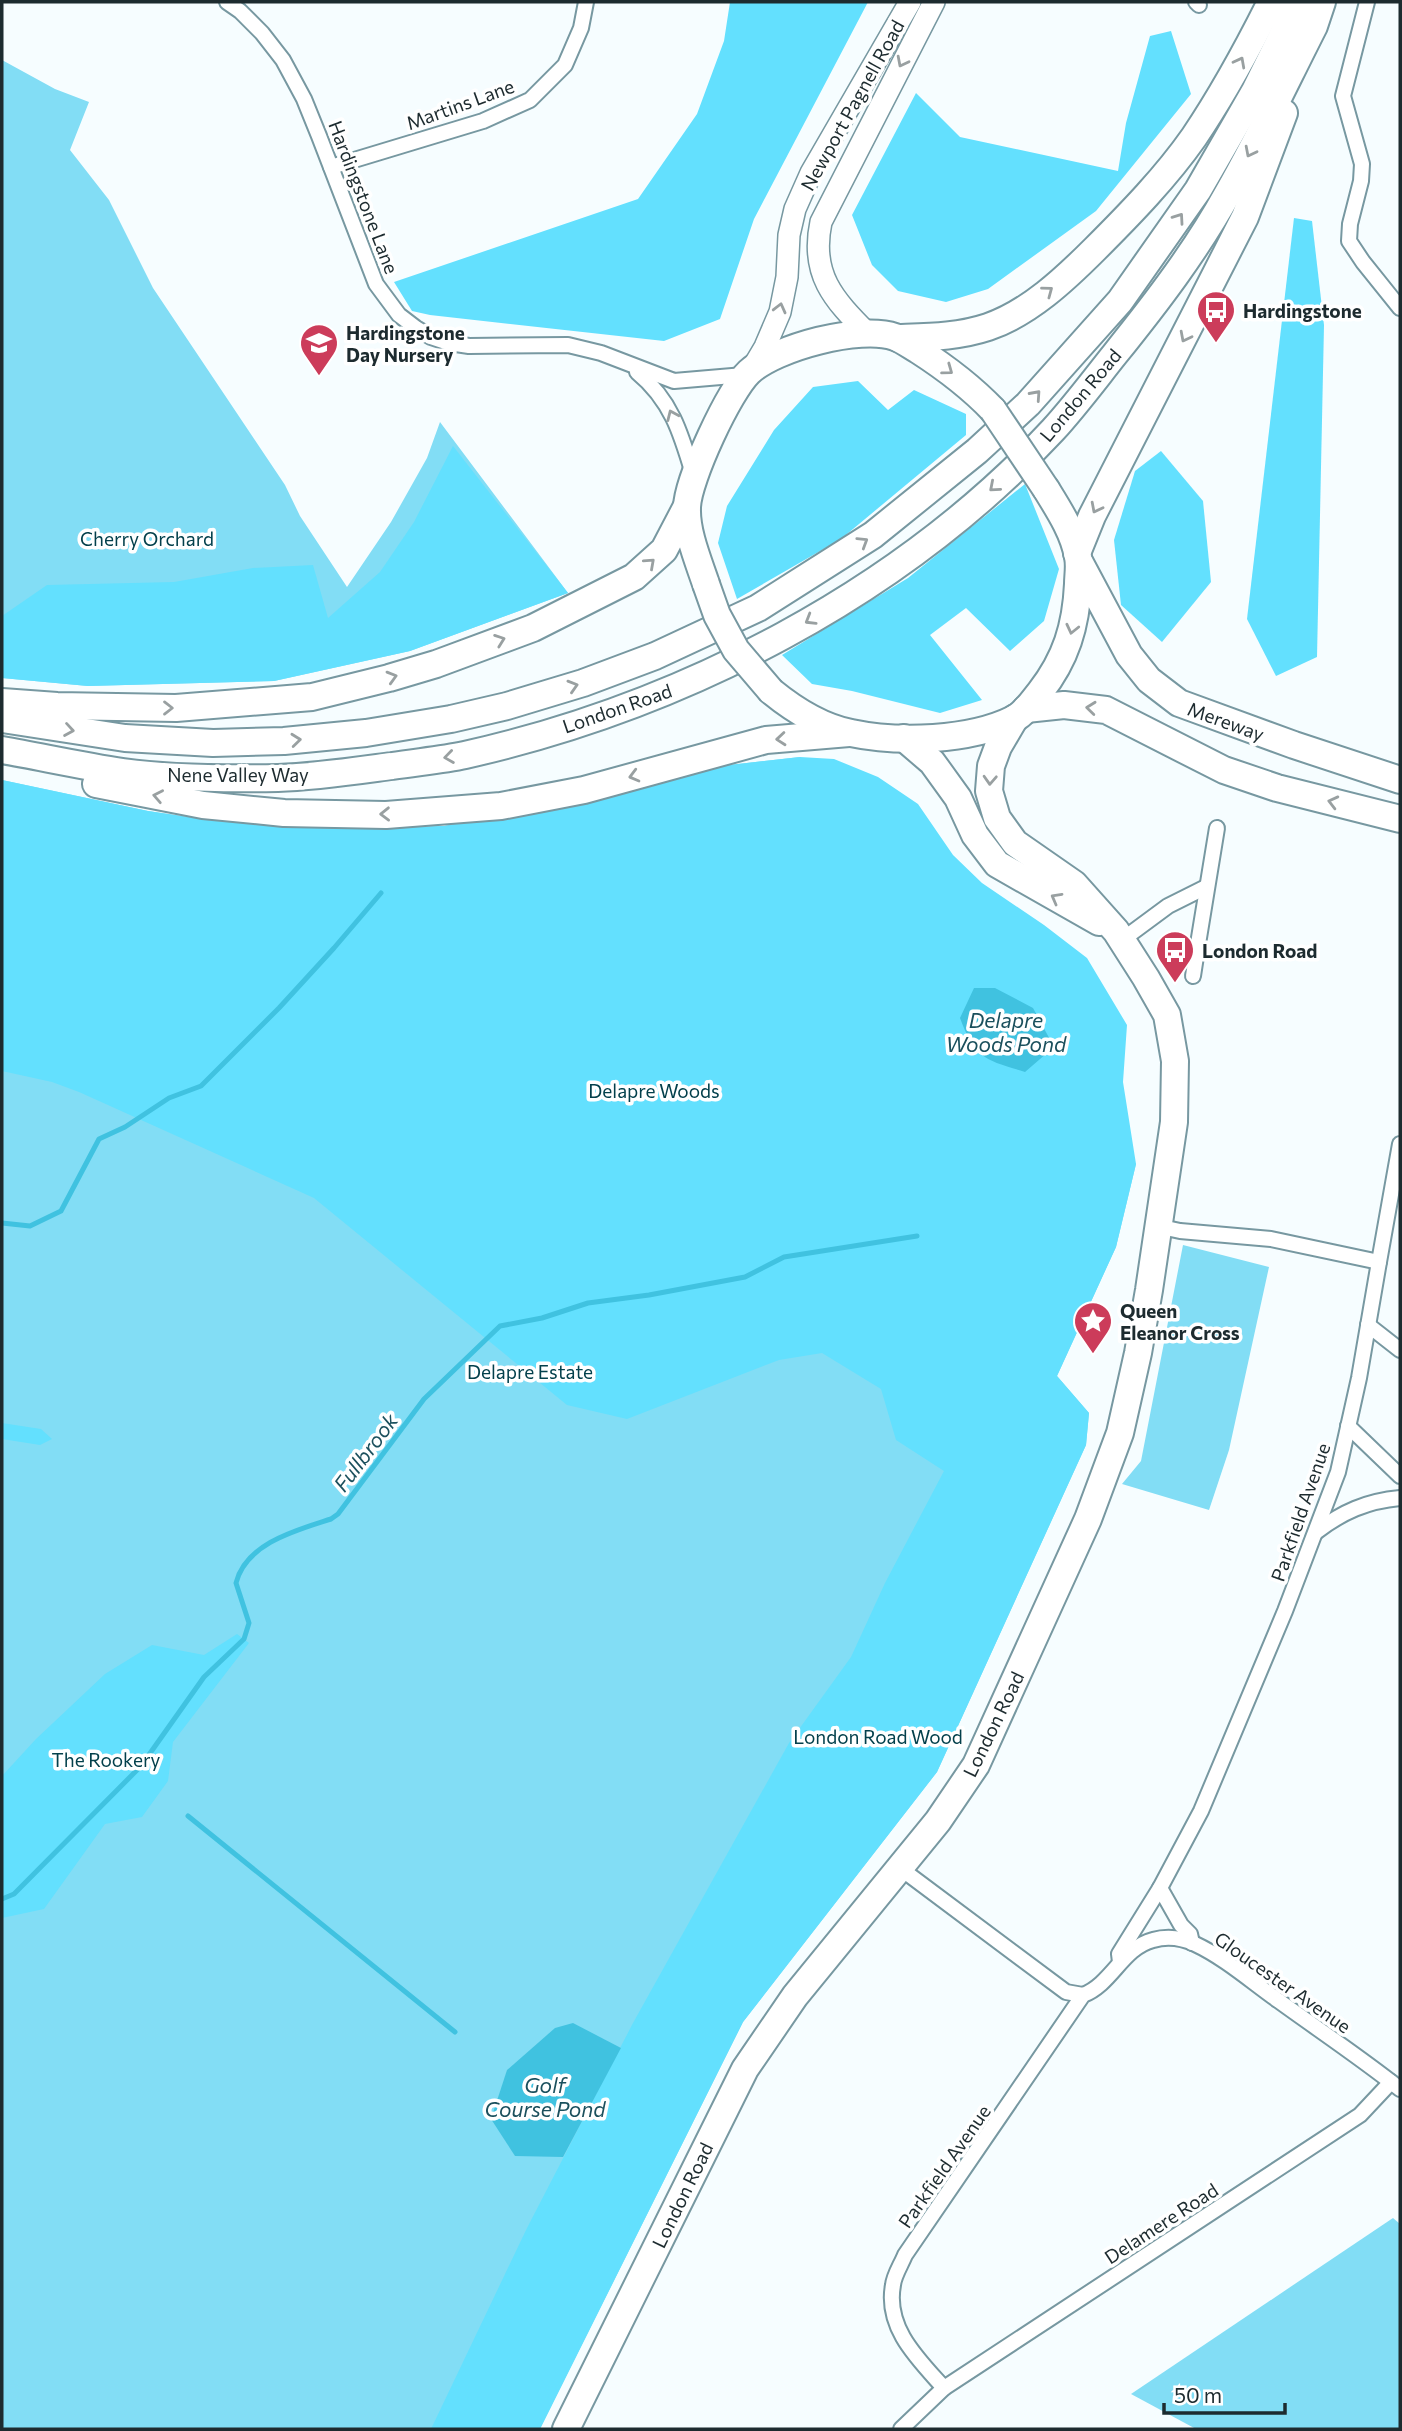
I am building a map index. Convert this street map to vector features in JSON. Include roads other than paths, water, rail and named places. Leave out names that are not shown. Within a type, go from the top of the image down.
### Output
[{"type":"highway","points":[[2,702],[57,706],[176,708],[312,697],[436,664],[533,628],[634,577],[664,550],[687,506],[720,415],[749,372],[799,346],[818,340],[867,334],[898,338],[956,336],[990,327],[1028,306],[1068,276],[1149,193],[1193,139],[1230,81],[1271,2]]},
{"type":"highway","name":"London Road","points":[[507,706],[583,683],[655,656],[758,608],[873,536],[977,451],[1028,404],[1121,301],[1198,190],[1255,91],[1291,18],[1296,2]]},
{"type":"highway","points":[[1078,557],[1092,516],[1245,217],[1318,14]]},
{"type":"highway","name":"London Road","points":[[515,741],[667,691],[772,642],[856,592],[931,539],[999,483],[1062,419],[1145,317],[1189,256],[1228,194],[1318,14]]},
{"type":"highway","name":"Mereway","points":[[898,338],[944,367],[970,387],[993,410],[1063,516],[1078,557],[1129,655],[1149,680],[1179,703],[1400,780]]},
{"type":"highway","points":[[687,506],[692,538],[706,584],[736,650],[771,691],[793,709],[849,733]]},
{"type":"highway","name":"London Road","points":[[566,2429],[745,2069],[795,1996],[938,1821],[976,1765],[1088,1519],[1120,1433],[1140,1340],[1174,1122],[1175,1061],[1167,1015],[1119,936],[1074,884],[1015,843],[997,818],[989,790],[991,766],[998,747],[1060,663],[1070,638],[1077,608],[1078,557]]},
{"type":"highway","name":"Mereway","points":[[849,733],[904,738],[981,731],[1021,714],[1064,705],[1106,710],[1224,770],[1277,788],[1400,818]]},
{"type":"highway","name":"Nene Valley Way","points":[[2,719],[125,738],[225,743],[284,741],[366,733],[451,719],[507,706]]},
{"type":"highway","points":[[2,763],[203,805],[284,813],[386,815],[501,806],[584,790],[766,740],[849,733]]},
{"type":"highway","name":"London Road","points":[[904,738],[932,762],[958,798],[975,835],[997,864],[1119,936]]},
{"type":"highway","name":"Nene Valley Way","points":[[2,750],[124,772],[212,778],[283,778],[449,757],[515,741]]},
{"type":"main road","name":"Newport Pagnell Road","points":[[749,372],[773,332],[780,312],[787,277],[789,235],[795,209],[811,173],[910,2]]},
{"type":"main road","name":"Newport Pagnell Road","points":[[867,334],[838,304],[827,286],[820,265],[818,233],[821,222],[934,2]]},
{"type":"street","name":"Hardingstone Lane","points":[[227,2],[262,33],[283,60],[304,99],[376,284],[399,315],[416,328],[431,337],[469,346],[568,345],[601,353],[674,381],[749,372]]},
{"type":"street","name":"Martins Lane","points":[[331,167],[483,121],[530,100],[565,65],[581,28],[586,2]]},
{"type":"street","points":[[1367,2],[1343,96],[1362,164],[1362,181],[1349,224],[1349,241],[1400,308]]},
{"type":"street","name":"Hardingstone Lane","points":[[629,365],[650,383],[668,405],[695,479]]},
{"type":"street","points":[[1193,976],[1217,828]]},
{"type":"street","points":[[1119,936],[1206,887]]},
{"type":"street","points":[[1179,948],[1196,950]]},
{"type":"street","name":"Parkfield Avenue","points":[[1120,1962],[1119,1954],[1160,1888],[1200,1811],[1285,1611],[1338,1472],[1368,1325],[1400,1144]]},
{"type":"street","points":[[1157,1226],[1180,1231],[1271,1239],[1379,1262]]},
{"type":"street","points":[[1368,1325],[1400,1350]]},
{"type":"street","points":[[1348,1426],[1400,1476]]},
{"type":"street","points":[[1315,1533],[1348,1510],[1379,1501],[1400,1499]]},
{"type":"street","points":[[900,1868],[1066,1992],[1083,1995]]},
{"type":"street","points":[[1160,1888],[1181,1925],[1190,1934],[1192,1943]]},
{"type":"street","name":"Gloucester Avenue","points":[[1106,1979],[1137,1947],[1151,1940],[1176,1938],[1192,1943],[1243,1975],[1396,2086]]},
{"type":"street","name":"Parkfield Avenue","points":[[944,2388],[910,2349],[900,2330],[891,2311],[893,2284],[905,2255],[1083,1995],[1092,1992],[1106,1979]]},
{"type":"street","name":"Delamere Road","points":[[901,2429],[944,2388],[1360,2115],[1396,2086]]},
{"type":"water","name":"Delapre Woods Pond","points":[[974,988],[995,988],[1033,1008],[1054,1047],[1025,1072],[984,1056],[971,1042],[960,1018]]},
{"type":"water","name":"Golf Course Pond","points":[[573,2023],[621,2048],[563,2157],[515,2156],[491,2119],[507,2070],[555,2028]]},
{"type":"waterway","points":[[2,1223],[30,1226],[61,1211],[99,1139],[125,1127],[169,1098],[201,1086],[279,1008],[381,893]]},
{"type":"waterway","name":"Fullbrook","points":[[2,1899],[14,1894],[141,1766],[204,1677],[244,1639],[249,1623],[236,1583],[250,1558],[274,1540],[338,1514],[424,1399],[500,1326],[542,1318],[588,1303],[745,1277],[784,1257],[917,1236]]},
{"type":"waterway","points":[[188,1816],[455,2032]]},
{"type":"place","name":"Hardingstone","points":[[1216,344]]},
{"type":"place","name":"Hardingstone Day Nursery","points":[[319,377]]},
{"type":"place","name":"London Road","points":[[1175,984]]},
{"type":"place","name":"Queen Eleanor Cross","points":[[1093,1355]]},
{"type":"park label","name":"Cherry Orchard","points":[[147,538]]},
{"type":"park label","name":"Delapre Woods","points":[[654,1090]]},
{"type":"park label","name":"Delapre Estate","points":[[530,1371]]},
{"type":"park label","name":"London Road Wood","points":[[878,1736]]},
{"type":"park label","name":"The Rookery","points":[[106,1759]]}]
